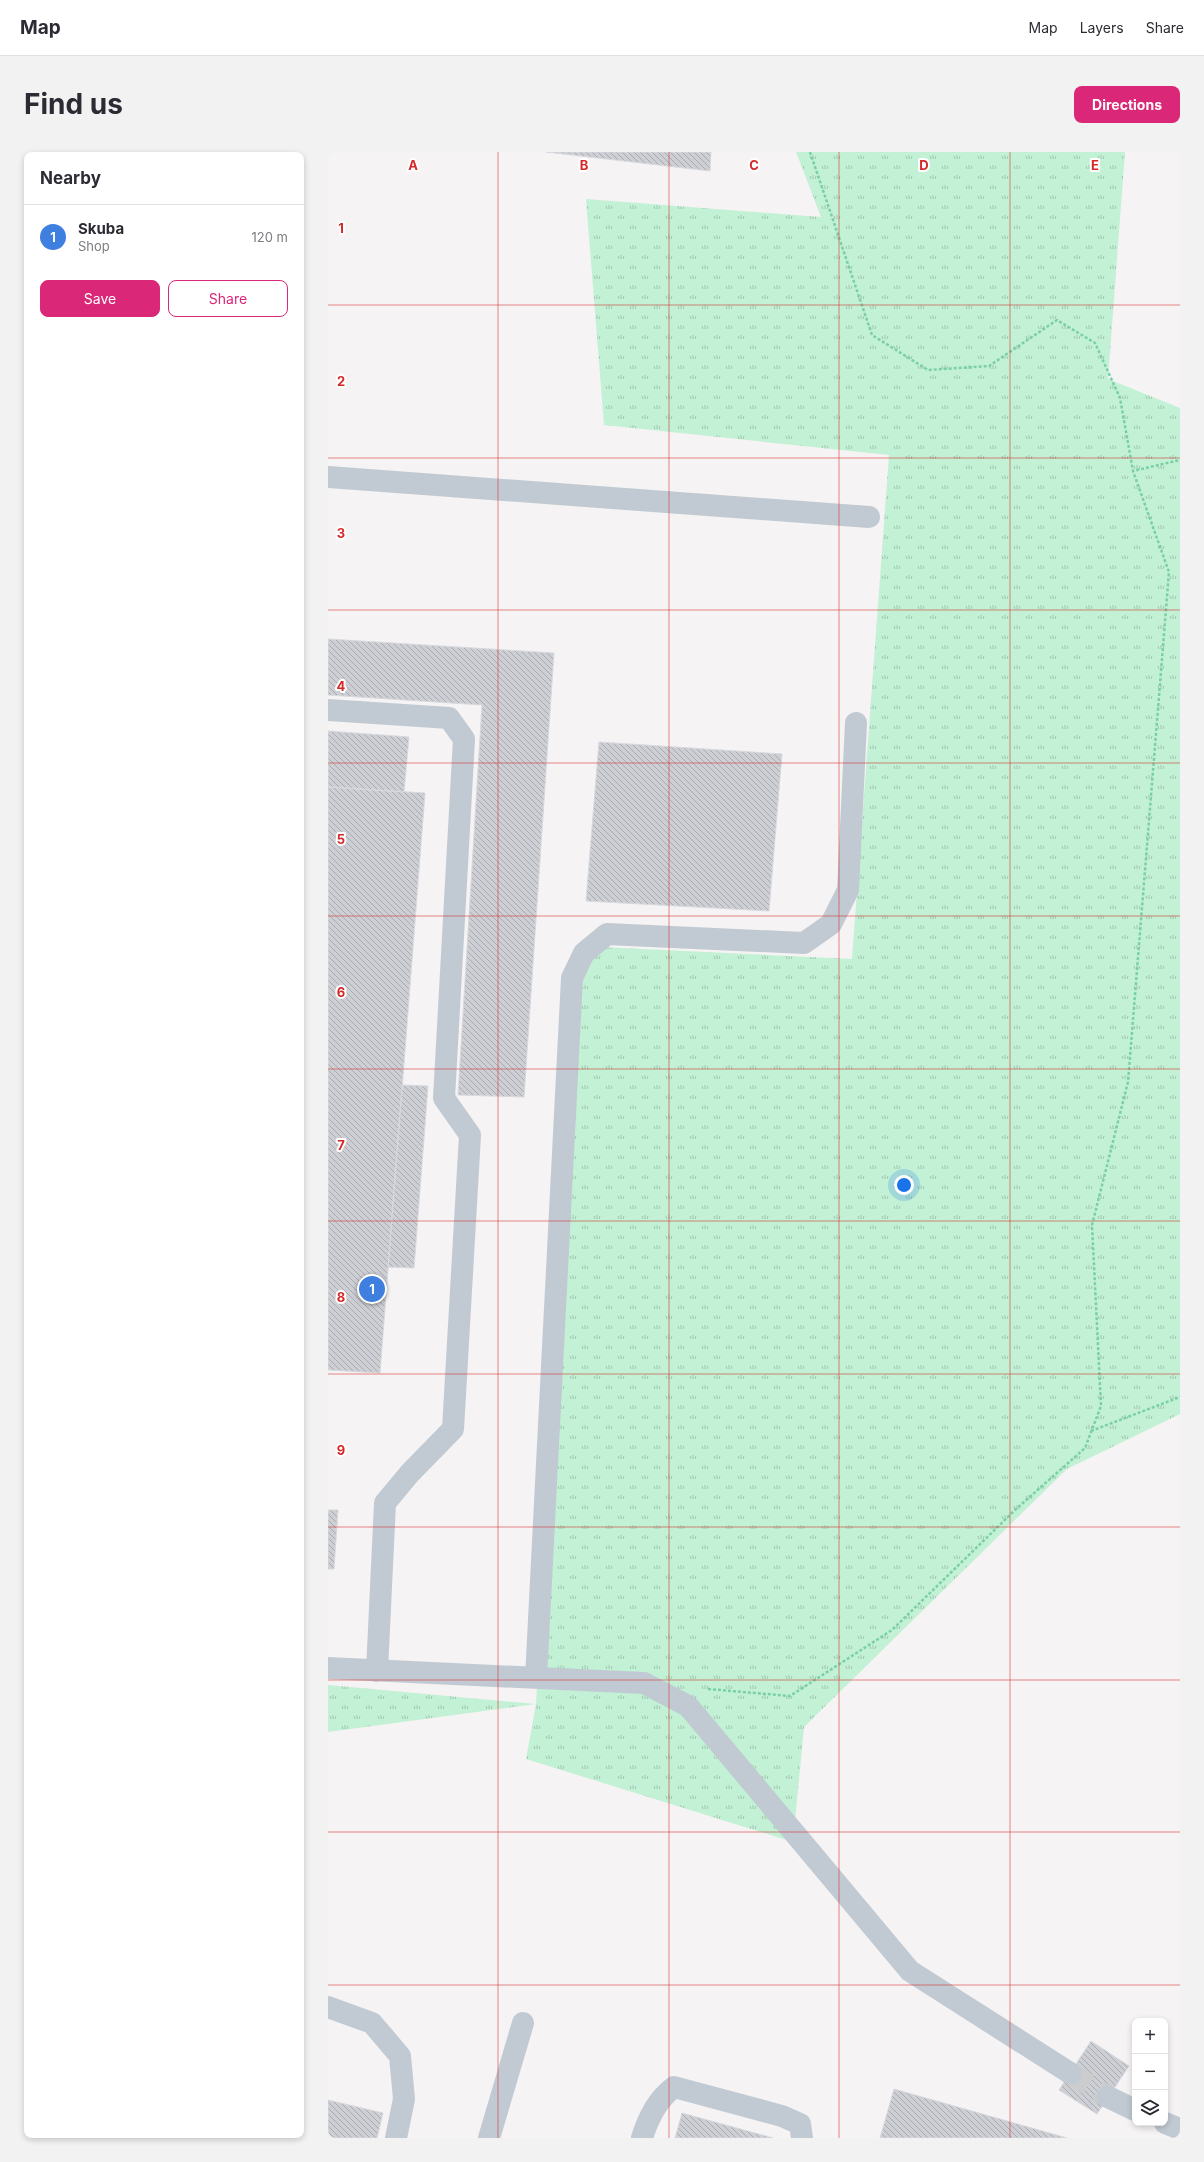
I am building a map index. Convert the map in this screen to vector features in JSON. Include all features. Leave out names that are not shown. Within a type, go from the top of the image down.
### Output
[{"type":"lane","points":[[328,477],[869,517]]},
{"type":"lane","points":[[328,710],[450,718],[464,739],[444,1098],[470,1135],[453,1429],[410,1473],[385,1503],[377,1671]]},
{"type":"lane","points":[[536,1678],[572,978],[584,953],[607,934],[804,943],[831,924],[848,890],[856,722]]},
{"type":"lane","points":[[328,1668],[644,1683],[688,1706],[910,1971],[1070,2073]]},
{"type":"lane","points":[[328,2007],[372,2023],[400,2056],[404,2099],[396,2138]]},
{"type":"lane","points":[[489,2138],[524,2023]]},
{"type":"lane","points":[[642,2138],[646,2126],[663,2096],[674,2087],[782,2116],[800,2124],[802,2138]]},
{"type":"lane","points":[[1108,2097],[1132,2109]]},
{"type":"lane","points":[[1168,2124],[1180,2129]]},
{"type":"path","points":[[705,1689],[790,1696],[892,1630],[1015,1510],[1085,1448],[1101,1406],[1092,1225],[1128,1082],[1169,572],[1133,471],[1120,398],[1095,343],[1057,320],[989,366],[928,370],[872,335],[810,152]]},
{"type":"path","points":[[1133,471],[1180,460]]},
{"type":"path","points":[[1091,1431],[1180,1397]]},
{"type":"green space","points":[[796,152],[1125,152],[1108,379],[1180,408],[1180,1414],[1067,1469],[804,1727],[793,1842],[526,1759],[536,1704],[579,946],[852,959],[889,455],[604,425],[586,199],[821,217]]},
{"type":"green space","points":[[328,1685],[536,1704],[328,1732]]},
{"type":"building","points":[[546,152],[711,152],[710,171]]},
{"type":"building","points":[[328,639],[554,653],[524,1097],[458,1095],[482,705],[328,695]]},
{"type":"building","points":[[328,731],[409,737],[404,792],[328,787]]},
{"type":"building","points":[[599,742],[782,754],[769,911],[586,901]]},
{"type":"building","points":[[328,787],[425,793],[380,1373],[328,1370]]},
{"type":"building","points":[[402,1085],[428,1086],[414,1268],[388,1267]]},
{"type":"building","points":[[328,1510],[338,1510],[334,1569],[328,1569]]},
{"type":"building","points":[[1091,2041],[1129,2066],[1097,2114],[1059,2090]]},
{"type":"building","points":[[894,2089],[1067,2138],[880,2138]]},
{"type":"building","points":[[328,2100],[383,2113],[377,2138],[328,2138]]},
{"type":"building","points":[[682,2113],[773,2138],[675,2138]]},
{"type":"tunnel","points":[[1070,2073],[1108,2097]]},
{"type":"place","name":"Skuba","points":[[372,1289]]}]
